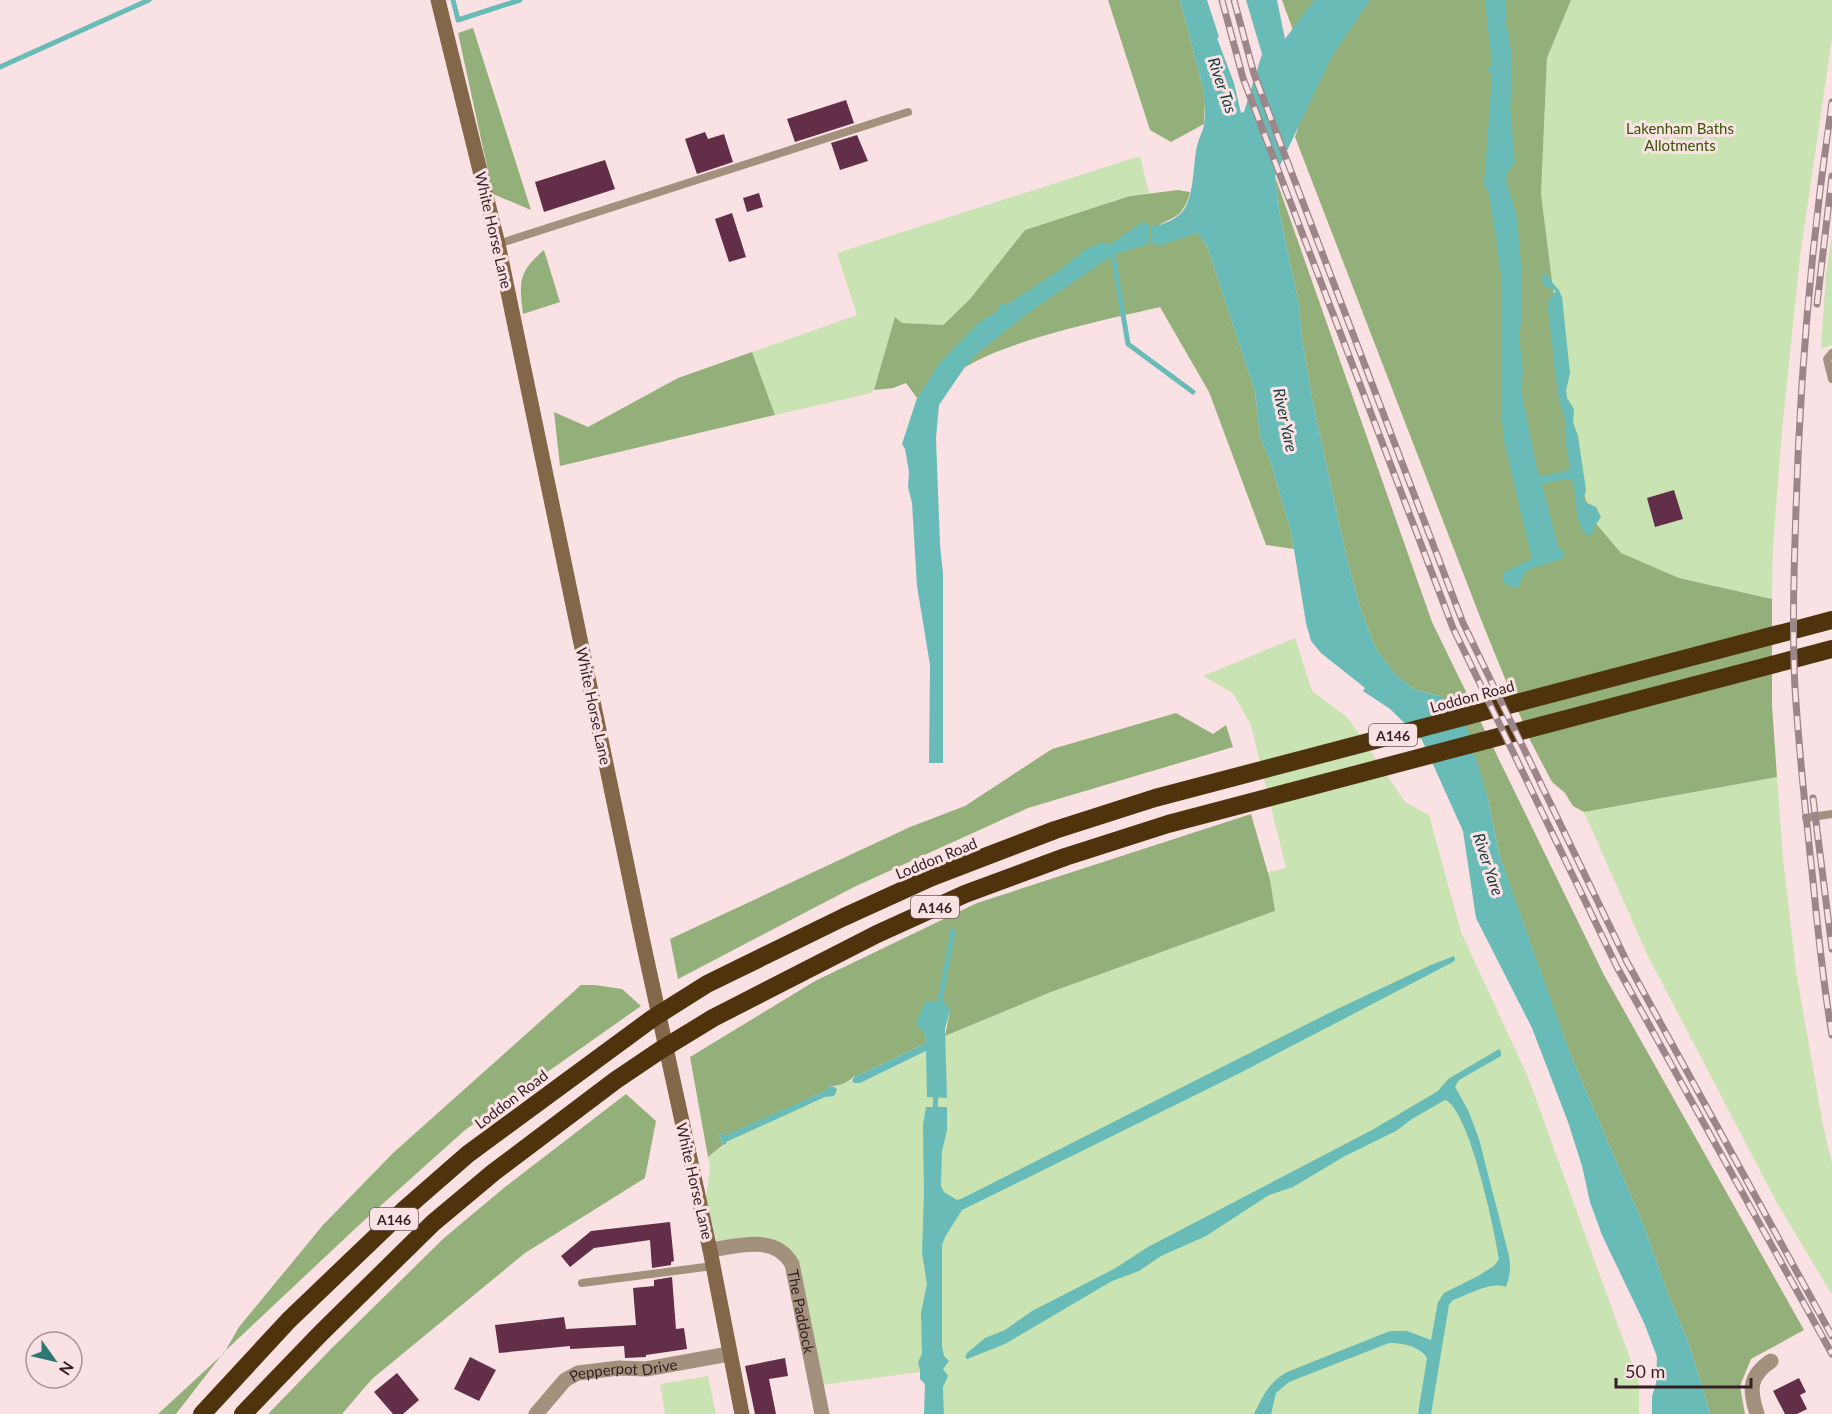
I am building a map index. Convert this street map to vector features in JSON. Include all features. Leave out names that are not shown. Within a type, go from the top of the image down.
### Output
[{"type":"highway","name":"Loddon Road","points":[[202,1414],[289,1320],[405,1209],[468,1154],[608,1049],[706,984],[932,877],[1055,830],[1185,789],[1832,621]]},
{"type":"highway","name":"A146","points":[[243,1414],[321,1333],[433,1223],[494,1172],[616,1080],[714,1018],[877,934],[965,894],[1065,857],[1196,817],[1832,649]]},
{"type":"street","name":"White Horse Lane","points":[[438,0],[498,244],[643,942],[710,1250],[742,1414]]},
{"type":"street","name":"The Paddock","points":[[710,1250],[764,1244],[777,1247],[786,1254],[792,1263],[822,1414]]},
{"type":"street","name":"Pepperpot Drive","points":[[536,1414],[565,1380],[578,1373],[619,1368],[646,1369],[729,1354]]},
{"type":"street","points":[[1757,1414],[1753,1403],[1752,1384],[1759,1369],[1771,1361]]},
{"type":"lane","points":[[498,244],[908,112]]},
{"type":"lane","points":[[1832,353],[1827,359],[1832,379]]},
{"type":"lane","points":[[1806,818],[1832,814]]},
{"type":"lane","points":[[582,1283],[713,1266]]},
{"type":"green space","points":[[1108,0],[1180,0],[1203,88],[1204,124],[1171,142],[1150,130]]},
{"type":"green space","points":[[1282,0],[1571,0],[1547,58],[1541,194],[1577,477],[1594,521],[1621,553],[1679,578],[1772,599],[1772,705],[1777,777],[1584,812],[1573,806],[1565,793],[1552,782],[1530,740],[1482,622],[1295,137],[1309,95],[1301,52]]},
{"type":"green space","name":"Lakenham Baths Allotments","points":[[1571,0],[1832,0],[1832,38],[1800,257],[1782,430],[1773,546],[1772,599],[1679,578],[1621,553],[1594,521],[1577,477],[1541,194],[1547,58]]},
{"type":"green space","points":[[473,28],[531,210],[493,194],[458,33]]},
{"type":"green space","points":[[1140,156],[1149,193],[1130,196],[1025,230],[970,299],[942,325],[901,323],[896,318],[874,390],[871,393],[775,415],[752,352],[857,315],[837,253]]},
{"type":"green space","points":[[1275,176],[1432,622],[1604,975],[1804,1330],[1751,1359],[1740,1386],[1745,1414],[1710,1414],[1689,1343],[1668,1294],[1644,1226],[1557,1019],[1499,854],[1488,799],[1440,696],[1413,689],[1396,675],[1376,649],[1362,613],[1348,564],[1313,403],[1302,339],[1299,305],[1280,215]]},
{"type":"green space","points":[[1178,190],[1190,192],[1179,214],[1157,226],[1162,244],[1196,233],[1207,246],[1255,392],[1260,437],[1270,460],[1294,549],[1266,545],[1209,392],[1160,307],[1057,332],[996,352],[965,367],[917,398],[906,383],[893,388],[874,390],[895,317],[902,323],[943,325],[970,299],[1025,230],[1130,196]]},
{"type":"green space","points":[[1832,235],[1832,345],[1821,349],[1826,274]]},
{"type":"green space","points":[[544,250],[560,302],[523,314],[522,278],[529,265]]},
{"type":"green space","points":[[752,352],[775,415],[560,466],[554,412],[588,427],[678,378]]},
{"type":"green space","points":[[1295,638],[1312,691],[1348,718],[1405,802],[1429,815],[1461,932],[1528,1077],[1639,1383],[1639,1414],[944,1414],[943,1369],[821,1385],[795,1256],[781,1246],[718,1246],[706,1199],[710,1167],[708,1157],[726,1144],[725,1142],[825,1097],[834,1096],[837,1090],[835,1087],[852,1080],[854,1083],[860,1083],[927,1051],[947,1098],[945,1036],[1051,992],[1275,911],[1268,872],[1286,868],[1251,725],[1233,693],[1203,676]]},
{"type":"green space","points":[[1176,713],[1213,734],[1226,725],[1233,747],[1028,808],[854,887],[678,979],[670,939],[910,827],[965,806],[1052,749]]},
{"type":"green space","points":[[1777,777],[1783,858],[1796,971],[1823,1125],[1832,1163],[1832,1295],[1776,1201],[1647,954],[1584,812]]},
{"type":"green space","points":[[1251,814],[1270,880],[1275,911],[1051,992],[945,1036],[950,1010],[925,1034],[926,1043],[855,1075],[844,1084],[829,1086],[825,1091],[724,1137],[722,1133],[719,1134],[723,1145],[708,1157],[690,1057],[815,981],[977,903]]},
{"type":"green space","points":[[581,985],[622,989],[641,1006],[465,1130],[358,1226],[225,1351],[239,1327],[323,1225],[393,1153]]},
{"type":"green space","points":[[626,1094],[656,1121],[645,1178],[525,1253],[372,1379],[342,1414],[268,1414],[444,1238],[505,1187]]},
{"type":"green space","points":[[221,1356],[176,1414],[158,1414]]},
{"type":"green space","points":[[708,1376],[716,1414],[665,1414],[660,1384]]},
{"type":"water","points":[[1180,0],[1207,0],[1219,37],[1217,38],[1234,83],[1241,113],[1244,112],[1262,54],[1246,0],[1277,0],[1285,39],[1314,0],[1370,0],[1332,56],[1275,176],[1280,215],[1299,305],[1302,339],[1313,403],[1348,564],[1362,613],[1376,649],[1396,675],[1413,689],[1440,696],[1463,716],[1488,799],[1499,854],[1571,1056],[1644,1226],[1668,1294],[1689,1343],[1710,1414],[1652,1414],[1657,1357],[1645,1325],[1602,1235],[1590,1202],[1582,1166],[1568,1122],[1532,1028],[1476,918],[1463,831],[1422,740],[1390,709],[1363,691],[1365,688],[1321,653],[1311,641],[1291,531],[1270,460],[1260,437],[1255,392],[1207,246],[1196,233],[1162,245],[1150,244],[1152,226],[1171,220],[1186,206],[1205,120],[1203,88]]},
{"type":"water","points":[[1485,0],[1505,0],[1507,14],[1505,24],[1512,58],[1510,106],[1515,162],[1507,173],[1506,180],[1517,217],[1521,263],[1522,315],[1519,337],[1523,369],[1521,389],[1538,474],[1542,476],[1568,471],[1570,468],[1565,439],[1566,424],[1558,395],[1548,309],[1549,298],[1556,291],[1544,286],[1541,276],[1544,273],[1562,297],[1570,373],[1566,391],[1567,398],[1574,409],[1573,422],[1578,436],[1586,490],[1583,501],[1596,507],[1601,517],[1594,527],[1593,534],[1586,535],[1579,522],[1573,481],[1565,479],[1542,484],[1559,549],[1565,553],[1561,559],[1527,570],[1518,587],[1514,588],[1504,583],[1504,572],[1532,559],[1504,441],[1501,410],[1502,281],[1489,193],[1484,185],[1492,75],[1492,71],[1488,71],[1488,68],[1492,66]]},
{"type":"water","points":[[1143,222],[1150,225],[1148,244],[1113,255],[1028,313],[978,353],[965,367],[939,405],[936,438],[943,573],[943,763],[929,763],[930,665],[917,586],[912,503],[908,487],[909,472],[902,444],[917,398],[941,361],[977,324],[998,311],[999,305],[1002,303],[1006,305],[1057,272],[1086,249],[1103,242],[1109,245]]},
{"type":"water","points":[[1454,956],[1453,962],[1238,1074],[962,1210],[942,1245],[942,1346],[944,1356],[949,1361],[943,1369],[948,1376],[943,1387],[944,1414],[924,1414],[925,1384],[920,1379],[918,1362],[922,1354],[921,1313],[927,1284],[922,1253],[923,1125],[926,1107],[947,1107],[941,1186],[944,1192],[957,1200],[961,1199],[1335,1010]]},
{"type":"water","points":[[926,1001],[943,1001],[950,1010],[945,1029],[947,1098],[927,1097],[926,1051],[860,1083],[854,1083],[852,1080],[856,1074],[857,1076],[926,1043],[925,1034],[916,1024]]},
{"type":"water","points":[[1499,1049],[1501,1056],[1459,1080],[1455,1087],[1468,1110],[1479,1139],[1509,1256],[1509,1275],[1506,1287],[1493,1286],[1479,1289],[1453,1300],[1449,1305],[1431,1414],[1418,1414],[1427,1358],[1415,1348],[1389,1343],[1289,1382],[1276,1393],[1271,1414],[1254,1414],[1271,1385],[1287,1372],[1390,1331],[1407,1331],[1431,1340],[1438,1302],[1444,1293],[1478,1276],[1494,1266],[1499,1259],[1480,1172],[1472,1147],[1454,1108],[1445,1100],[1396,1131],[1345,1156],[1293,1187],[1269,1195],[1206,1236],[1161,1256],[1139,1271],[1112,1281],[1005,1344],[967,1359],[965,1357],[985,1338],[1005,1330],[1032,1311],[1114,1269],[1148,1247],[1372,1130],[1438,1091],[1448,1079]]},
{"type":"water","points":[[829,1086],[837,1090],[834,1096],[825,1097],[723,1145],[719,1134],[722,1133],[724,1136],[825,1091]]},
{"type":"building","points":[[846,100],[854,123],[795,142],[787,119]]},
{"type":"building","points":[[705,132],[708,139],[724,134],[733,162],[697,174],[685,139]]},
{"type":"building","points":[[857,135],[868,161],[840,170],[831,143]]},
{"type":"building","points":[[605,160],[615,189],[544,212],[535,182]]},
{"type":"building","points":[[759,193],[763,207],[747,212],[743,198]]},
{"type":"building","points":[[732,213],[746,257],[729,262],[715,219]]},
{"type":"building","points":[[1674,490],[1683,519],[1655,527],[1647,498]]},
{"type":"building","points":[[670,1222],[674,1261],[671,1265],[652,1268],[650,1240],[594,1248],[570,1267],[561,1256],[591,1231]]},
{"type":"building","points":[[672,1277],[676,1329],[684,1328],[687,1349],[646,1355],[646,1357],[625,1358],[624,1346],[570,1349],[570,1346],[499,1353],[495,1325],[564,1317],[566,1329],[636,1325],[633,1288],[654,1286],[654,1280]]},
{"type":"building","points":[[470,1357],[496,1370],[479,1401],[454,1389]]},
{"type":"building","points":[[785,1358],[788,1376],[769,1379],[776,1414],[755,1414],[745,1366]]},
{"type":"building","points":[[397,1373],[419,1400],[403,1414],[393,1414],[374,1392]]},
{"type":"building","points":[[1799,1378],[1806,1392],[1800,1395],[1807,1409],[1797,1414],[1785,1414],[1773,1391]]},
{"type":"waterway","points":[[0,67],[149,0]]},
{"type":"waterway","points":[[453,0],[458,20],[520,0]]},
{"type":"waterway","points":[[1113,255],[1128,344],[1193,392]]},
{"type":"waterway","points":[[939,1006],[953,931]]},
{"type":"waterway","points":[[935,1114],[936,1090]]},
{"type":"railway","points":[[1222,0],[1243,78],[1453,628],[1617,967],[1832,1354]]},
{"type":"railway","points":[[1234,0],[1254,74],[1463,623],[1627,962],[1832,1336]]},
{"type":"railway","points":[[1832,102],[1818,203],[1804,356],[1793,621],[1795,688],[1801,761],[1821,958],[1832,1035]]},
{"type":"railway","points":[[1817,304],[1832,176]]},
{"type":"railway","points":[[1813,798],[1832,949]]},
{"type":"water label","name":"River Tas","points":[[1223,85]]},
{"type":"water label","name":"River Yare","points":[[1286,420]]},
{"type":"water label","name":"River Yare","points":[[1489,864]]}]
